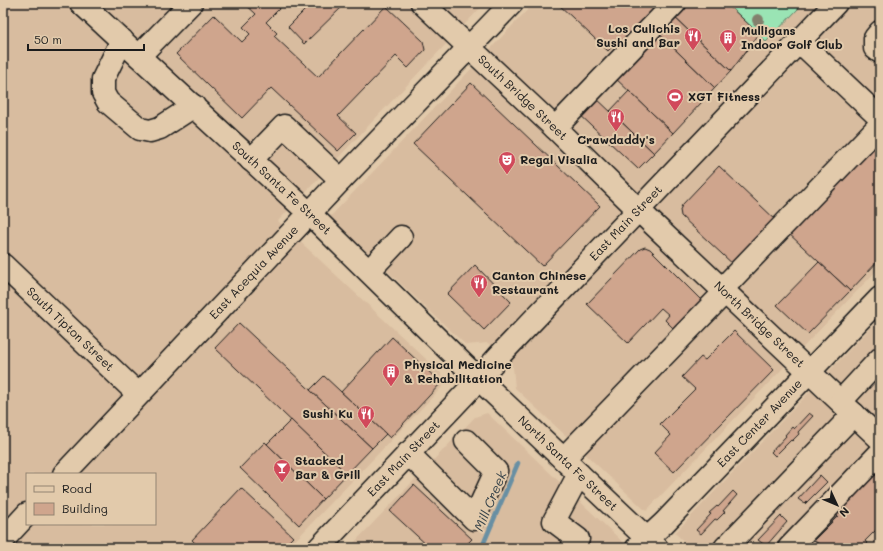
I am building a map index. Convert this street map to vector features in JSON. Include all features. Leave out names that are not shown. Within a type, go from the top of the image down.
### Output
[{"type":"street","name":"South Santa Fe Street","points":[[80,3],[140,56],[310,214],[479,379]]},
{"type":"street","points":[[140,56],[191,3]]},
{"type":"street","name":"South Bridge Street","points":[[422,3],[555,128],[639,210]]},
{"type":"street","name":"East Acequia Avenue","points":[[65,473],[341,180],[512,3]]},
{"type":"street","points":[[555,128],[675,3]]},
{"type":"street","name":"East Main Street","points":[[318,548],[836,3]]},
{"type":"street","points":[[880,32],[875,38],[875,48],[880,52]]},
{"type":"street","points":[[122,40],[103,79],[103,93],[108,102],[140,129],[150,131],[160,128],[194,106]]},
{"type":"street","points":[[799,41],[880,118]]},
{"type":"street","points":[[562,459],[880,125]]},
{"type":"street","points":[[251,160],[284,126],[341,180]]},
{"type":"street","name":"North Bridge Street","points":[[639,210],[848,408],[877,430]]},
{"type":"street","points":[[369,271],[400,237]]},
{"type":"street","name":"South Tipton Street","points":[[3,265],[138,394]]},
{"type":"street","name":"East Center Avenue","points":[[648,545],[880,298]]},
{"type":"street","points":[[725,548],[848,408],[880,359]]},
{"type":"street","name":"North Santa Fe Street","points":[[479,379],[579,474],[648,545]]},
{"type":"street","points":[[408,454],[474,519],[496,471],[466,441]]},
{"type":"street","points":[[789,548],[880,453]]},
{"type":"street","points":[[572,548],[578,539],[554,521],[579,474]]},
{"type":"street","points":[[3,540],[26,515]]},
{"type":"shaded area","points":[[3,3],[485,3],[278,221],[441,373],[442,387],[288,548],[3,548]]},
{"type":"shaded area","points":[[534,3],[880,3],[880,267],[646,511],[515,388],[513,367],[488,343],[466,345],[330,217]]},
{"type":"shaded area","points":[[880,318],[880,548],[691,548],[675,533]]},
{"type":"shaded area","points":[[487,413],[629,548],[349,548],[475,417]]},
{"type":"green space","points":[[725,3],[794,3],[799,8],[766,42]]},
{"type":"building","points":[[244,3],[285,3],[266,22],[277,33],[274,36],[318,77],[386,6],[423,41],[425,50],[408,68],[396,56],[338,116],[356,133],[338,151],[271,88],[242,118],[176,54],[214,15],[242,42],[250,34],[243,27],[256,14]]},
{"type":"building","points":[[312,3],[346,3],[304,44],[288,27]]},
{"type":"building","points":[[557,3],[665,3],[623,47],[617,42],[608,51]]},
{"type":"building","name":"Mulligans Indoor Golf Club","points":[[682,3],[726,3],[759,34],[731,71],[672,15]]},
{"type":"building","name":"Los Culichis Sushi and Bar","points":[[672,15],[731,71],[715,88],[656,31]]},
{"type":"building","points":[[656,31],[715,88],[673,133],[613,76]]},
{"type":"building","name":"Regal Visalia","points":[[471,83],[600,206],[542,266],[413,144]]},
{"type":"building","points":[[629,91],[673,133],[654,153],[610,111]]},
{"type":"building","name":"Crawdaddy's","points":[[593,95],[654,153],[638,169],[577,112]]},
{"type":"building","points":[[873,140],[880,147],[880,259],[850,291],[786,231]]},
{"type":"building","points":[[719,166],[778,222],[736,267],[681,216],[680,210],[682,205]]},
{"type":"building","points":[[645,247],[650,249],[702,301],[675,330],[665,320],[669,315],[661,308],[628,343],[587,304],[640,249]]},
{"type":"building","points":[[819,262],[850,291],[808,334],[777,305]]},
{"type":"building","name":"Canton Chinese Restaurant","points":[[475,265],[511,302],[484,330],[447,294]]},
{"type":"building","points":[[239,323],[372,448],[347,474],[215,348]]},
{"type":"building","points":[[734,331],[774,370],[674,472],[654,453],[671,435],[660,424],[695,389],[682,377],[701,357],[705,360]]},
{"type":"building","name":"Physical Medicine & Rehabilitation","points":[[392,337],[441,383],[390,438],[341,392]]},
{"type":"building","points":[[324,376],[386,434],[372,448],[310,390]]},
{"type":"building","points":[[809,413],[813,416],[798,432],[799,434],[775,456],[771,452],[792,427],[794,429]]},
{"type":"building","points":[[291,420],[347,474],[323,499],[267,444]]},
{"type":"building","name":"Stacked Bar & Grill","points":[[265,442],[323,499],[299,525],[240,468]]},
{"type":"building","points":[[877,471],[880,471],[880,526],[865,541],[867,543],[862,548],[823,548],[814,540],[838,516],[836,515]]},
{"type":"building","points":[[820,475],[827,482],[805,504],[798,499]]},
{"type":"building","points":[[414,485],[472,539],[463,548],[430,548],[390,511]]},
{"type":"building","points":[[241,488],[293,537],[282,548],[200,548],[192,540]]},
{"type":"building","points":[[733,491],[737,495],[723,511],[725,512],[717,520],[715,519],[701,534],[696,530],[711,514],[709,513],[717,506],[718,507]]},
{"type":"building","points":[[781,516],[787,522],[766,546],[758,540]]},
{"type":"waterway","name":"Mill Creek","points":[[482,547],[518,463]]},
{"type":"place","name":"Los Culichis Sushi and Bar","points":[[693,51]]},
{"type":"place","name":"Mulligans Indoor Golf Club","points":[[728,53]]},
{"type":"place","name":"XGT Fitness","points":[[675,112]]},
{"type":"place","name":"Crawdaddy's","points":[[616,132]]},
{"type":"place","name":"Regal Visalia","points":[[507,175]]},
{"type":"place","name":"Canton Chinese Restaurant","points":[[479,298]]},
{"type":"place","name":"Physical Medicine & Rehabilitation","points":[[391,387]]},
{"type":"place","name":"Sushi Ku","points":[[366,429]]},
{"type":"place","name":"Stacked Bar & Grill","points":[[282,483]]}]
